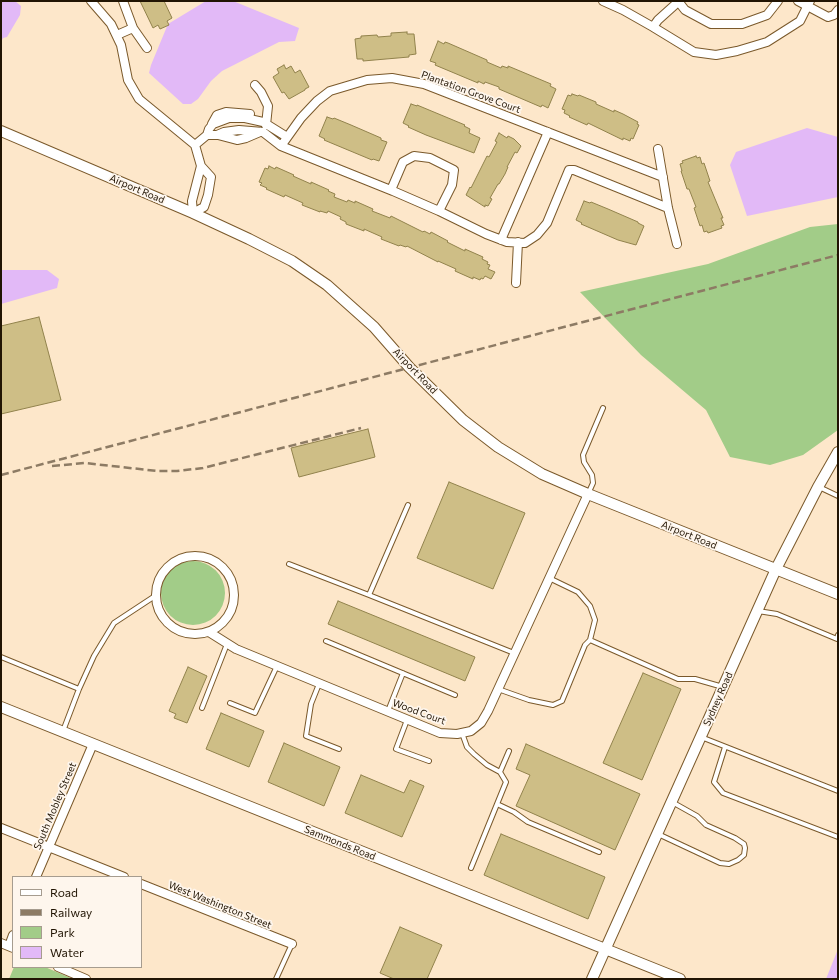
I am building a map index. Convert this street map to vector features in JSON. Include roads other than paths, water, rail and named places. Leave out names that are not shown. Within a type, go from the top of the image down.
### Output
[{"type":"street","points":[[90,1],[112,24],[121,45],[128,80],[139,99],[195,145],[201,166],[211,177],[204,207],[193,213],[192,201],[201,166]]},
{"type":"street","points":[[124,1],[133,28],[146,48]]},
{"type":"street","points":[[603,1],[653,27],[694,52],[716,55],[737,51],[767,42],[800,21],[809,4]]},
{"type":"street","points":[[653,27],[658,20],[678,1],[685,10],[711,24],[742,24],[767,15],[778,1]]},
{"type":"street","points":[[798,1],[809,4],[828,16],[834,15],[838,10]]},
{"type":"street","points":[[117,35],[133,28]]},
{"type":"street","name":"Plantation Grove Court","points":[[281,146],[301,118],[317,101],[330,91],[367,80],[392,78],[424,84],[663,177]]},
{"type":"street","points":[[255,85],[261,92],[268,106],[265,124]]},
{"type":"street","points":[[195,145],[208,132],[213,124],[229,118],[245,118],[265,124],[287,137]]},
{"type":"street","points":[[208,132],[217,135],[224,132],[239,130],[260,132],[269,136],[281,146],[439,210],[486,234],[507,242],[525,243],[537,235],[547,223],[569,170],[574,170],[668,208]]},
{"type":"street","name":"Airport Road","points":[[1,131],[193,213],[292,261],[326,285],[374,327],[409,367],[463,420],[498,447],[542,474],[588,494],[838,594]]},
{"type":"street","points":[[501,240],[548,132]]},
{"type":"street","points":[[658,149],[668,208],[678,244]]},
{"type":"street","points":[[391,190],[403,162],[414,156],[430,158],[454,170],[452,185],[439,210]]},
{"type":"street","points":[[516,283],[518,242]]},
{"type":"street","name":"Sydney Road","points":[[592,979],[776,569],[818,487],[838,452]]},
{"type":"street","name":"Wood Court","points":[[209,632],[236,649],[440,733],[457,734],[471,731],[481,723],[498,689],[588,494]]},
{"type":"street","points":[[198,556],[211,559],[222,566],[230,577],[234,590],[233,603],[229,615],[220,625],[209,632],[196,634],[184,633],[172,628],[160,614],[157,608],[155,596],[157,583],[163,571],[173,562],[185,557],[198,556]]},
{"type":"street","name":"Sammonds Road","points":[[1,707],[680,979]]},
{"type":"street","name":"South Mobley Street","points":[[36,876],[93,744]]},
{"type":"street","points":[[1,828],[122,876]]},
{"type":"street","name":"West Washington Street","points":[[142,884],[292,944]]},
{"type":"street","points":[[60,968],[86,979]]},
{"type":"lane","points":[[588,494],[593,483],[592,475],[584,462],[583,455],[603,408]]},
{"type":"lane","points":[[818,487],[838,496]]},
{"type":"lane","points":[[369,595],[408,505]]},
{"type":"lane","points":[[289,564],[515,654]]},
{"type":"lane","points":[[498,689],[529,700],[553,705],[562,701],[585,645],[590,640],[595,620],[590,606],[578,592],[549,578]]},
{"type":"lane","points":[[62,732],[94,656],[114,623],[155,596]]},
{"type":"lane","points":[[758,611],[777,614],[837,637]]},
{"type":"lane","points":[[590,640],[678,679],[695,679],[723,687]]},
{"type":"lane","points":[[326,641],[455,694]]},
{"type":"lane","points":[[202,708],[228,644]]},
{"type":"lane","points":[[1,657],[79,689]]},
{"type":"lane","points":[[230,703],[255,713],[277,666]]},
{"type":"lane","points":[[388,711],[403,673]]},
{"type":"lane","points":[[319,684],[311,704],[306,736],[339,749]]},
{"type":"lane","points":[[408,719],[396,748],[429,761]]},
{"type":"lane","points":[[462,733],[467,747],[487,765],[500,772],[506,782],[470,868]]},
{"type":"lane","points":[[701,737],[838,791]]},
{"type":"lane","points":[[725,747],[714,782],[723,793],[838,837]]},
{"type":"lane","points":[[500,772],[509,751]]},
{"type":"lane","points":[[657,834],[720,863],[729,864],[738,860],[744,855],[744,844],[735,838],[706,825],[697,816],[672,802]]},
{"type":"lane","points":[[497,804],[514,812],[528,822],[599,852]]},
{"type":"lane","points":[[276,979],[292,944]]},
{"type":"water","points":[[1,1],[15,1],[21,6],[20,15],[7,37],[3,38],[1,42]]},
{"type":"water","points":[[206,1],[233,1],[299,28],[295,41],[279,42],[222,71],[211,81],[198,99],[191,104],[183,104],[149,73],[168,24]]},
{"type":"water","points":[[807,128],[838,137],[838,197],[747,216],[730,165],[736,152]]},
{"type":"water","points":[[1,270],[47,270],[59,279],[57,288],[1,304]]},
{"type":"water","points":[[838,949],[838,979],[826,979]]},
{"type":"railway","points":[[1,475],[838,255]]},
{"type":"railway","points":[[52,466],[85,463],[157,471],[177,471],[203,468],[361,428]]}]
